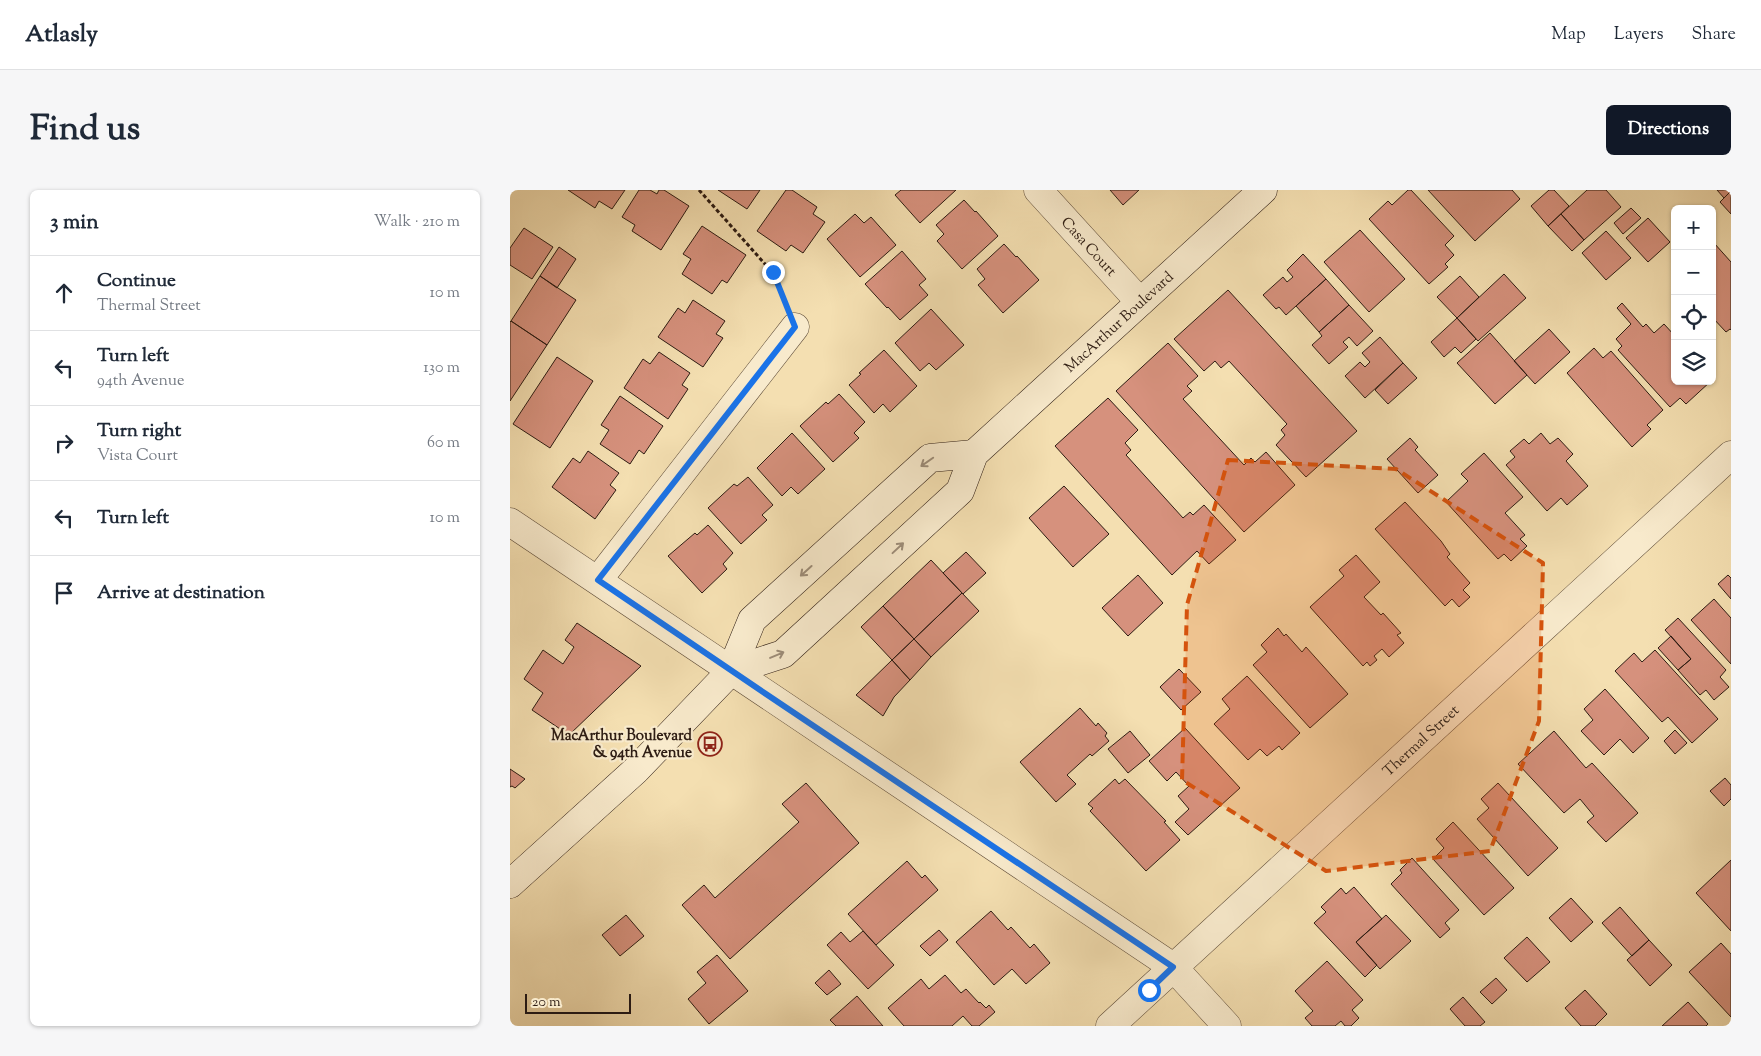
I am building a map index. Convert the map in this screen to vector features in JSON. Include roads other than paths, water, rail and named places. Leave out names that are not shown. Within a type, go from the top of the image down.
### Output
[{"type":"street","name":"Casa Court","points":[[1038,190],[1140,302]]},
{"type":"street","name":"MacArthur Boulevard","points":[[731,671],[783,654],[960,491],[974,454],[1263,190]]},
{"type":"street","points":[[598,580],[795,327]]},
{"type":"street","name":"MacArthur Boulevard","points":[[510,884],[630,775],[731,671],[752,620],[930,458],[974,454]]},
{"type":"street","name":"Thermal Street","points":[[1110,1026],[1731,455]]},
{"type":"street","points":[[510,522],[1173,967],[1227,1026]]},
{"type":"place","name":"MacArthur Boulevard & 94th Avenue","points":[[710,744]]}]
